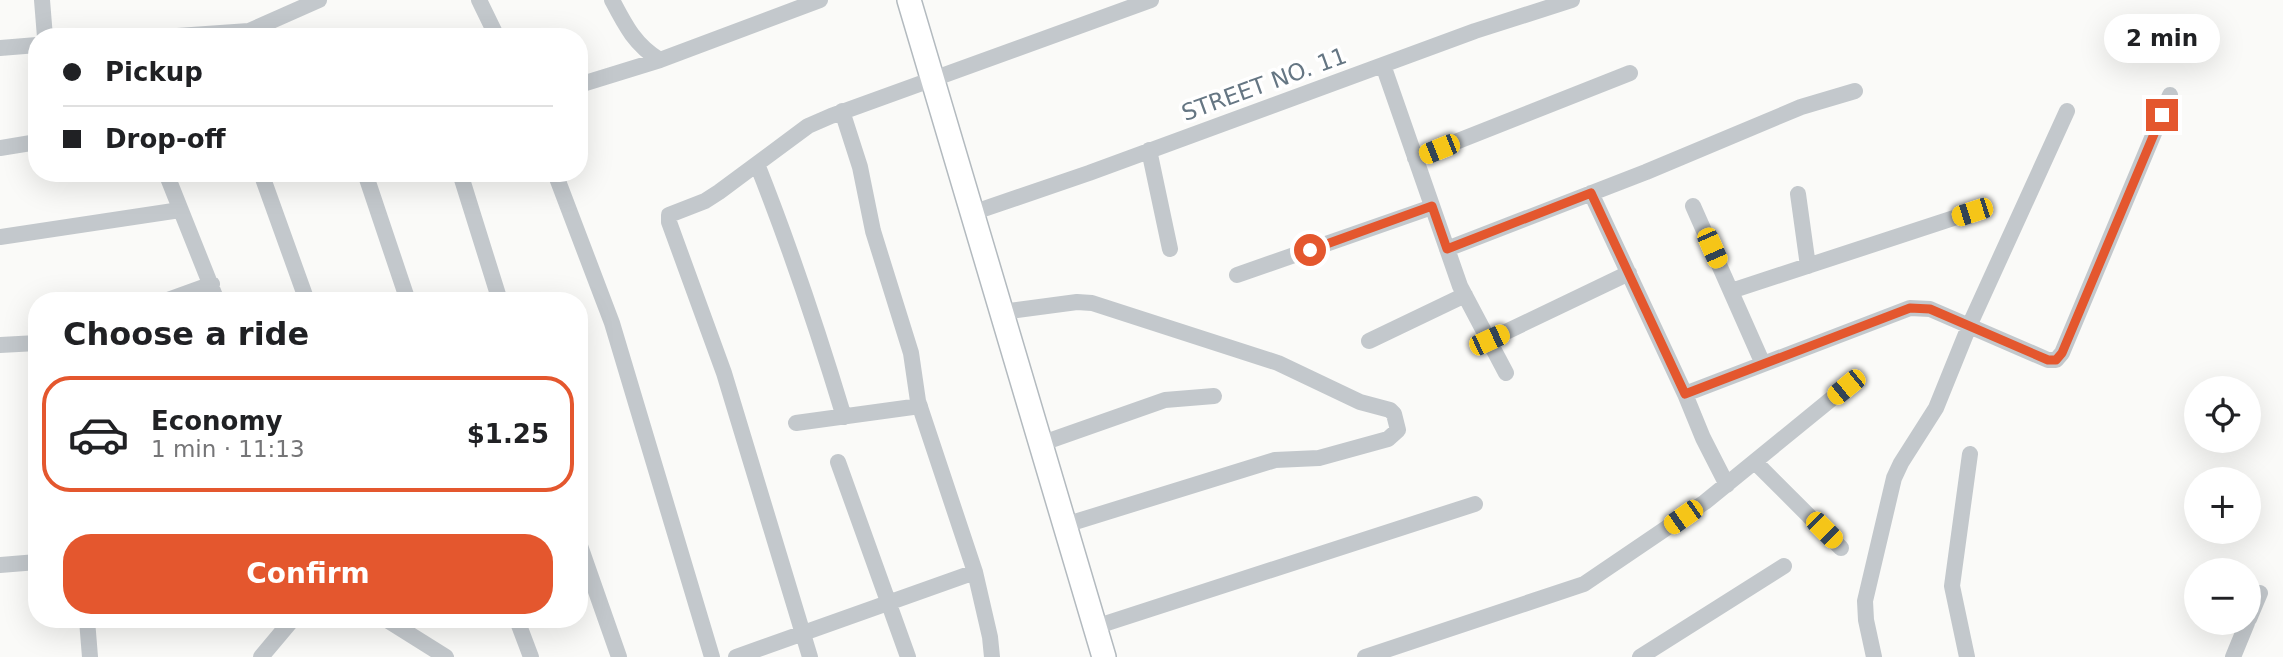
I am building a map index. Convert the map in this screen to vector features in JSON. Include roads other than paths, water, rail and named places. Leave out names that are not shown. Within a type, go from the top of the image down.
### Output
[{"type":"street","points":[[42,0],[44,28]]},
{"type":"street","points":[[256,28],[319,0]]},
{"type":"street","points":[[479,0],[493,28]]},
{"type":"street","points":[[612,0],[631,37],[647,53],[660,60]]},
{"type":"street","points":[[588,82],[660,60],[820,0]]},
{"type":"street","points":[[909,0],[1104,657]]},
{"type":"street","points":[[810,657],[724,373],[669,215],[705,201],[808,126],[842,111],[1151,0]]},
{"type":"street","name":"STREET NO. 11","points":[[972,213],[1475,32],[1572,0]]},
{"type":"street","points":[[0,48],[28,46]]},
{"type":"street","points":[[1383,65],[1465,295],[1506,373]]},
{"type":"street","points":[[1415,158],[1630,73]]},
{"type":"street","points":[[1447,249],[1801,107],[1855,91]]},
{"type":"street","points":[[1685,394],[1910,308],[1930,309],[1970,324],[2048,360],[2056,360],[2062,353],[2170,95]]},
{"type":"street","points":[[842,111],[860,167],[873,231],[911,353],[920,406],[975,572],[992,657]]},
{"type":"street","points":[[1874,657],[1865,601],[1894,478],[1936,408],[1970,324],[2067,111]]},
{"type":"street","points":[[0,148],[28,143]]},
{"type":"street","points":[[1149,150],[1170,249]]},
{"type":"street","points":[[757,164],[822,342],[844,417]]},
{"type":"street","points":[[169,182],[214,292]]},
{"type":"street","points":[[264,182],[304,292]]},
{"type":"street","points":[[368,182],[405,292]]},
{"type":"street","points":[[463,182],[497,292]]},
{"type":"street","points":[[558,182],[612,323],[712,657]]},
{"type":"street","points":[[1591,193],[1727,485]]},
{"type":"street","points":[[1798,194],[1808,266]]},
{"type":"street","points":[[1237,275],[1432,206]]},
{"type":"street","points":[[1693,206],[1763,364]]},
{"type":"street","points":[[0,237],[180,210]]},
{"type":"street","points":[[1731,291],[1972,212]]},
{"type":"street","points":[[1489,340],[1629,273]]},
{"type":"street","points":[[190,292],[212,284]]},
{"type":"street","points":[[1368,341],[1465,295]]},
{"type":"street","points":[[1002,312],[1077,302],[1092,303],[1278,363],[1360,402],[1386,408],[1394,414],[1398,430],[1388,439],[1319,458],[1275,460],[1065,525]]},
{"type":"street","points":[[0,345],[28,343]]},
{"type":"street","points":[[1366,657],[1584,584],[1705,502],[1846,387]]},
{"type":"street","points":[[1041,443],[1165,400],[1214,396]]},
{"type":"street","points":[[796,423],[920,406]]},
{"type":"street","points":[[1967,657],[1952,586],[1970,454]]},
{"type":"street","points":[[838,462],[908,657]]},
{"type":"street","points":[[1755,462],[1841,548]]},
{"type":"street","points":[[1095,627],[1475,505]]},
{"type":"street","points":[[0,565],[28,563]]},
{"type":"street","points":[[1640,657],[1784,566]]},
{"type":"street","points":[[588,569],[619,657]]},
{"type":"street","points":[[736,657],[975,572]]},
{"type":"street","points":[[88,628],[90,657]]},
{"type":"street","points":[[261,657],[285,628]]},
{"type":"street","points":[[400,628],[446,657]]},
{"type":"street","points":[[520,628],[531,657]]},
{"type":"street","points":[[2232,657],[2242,635]]}]
